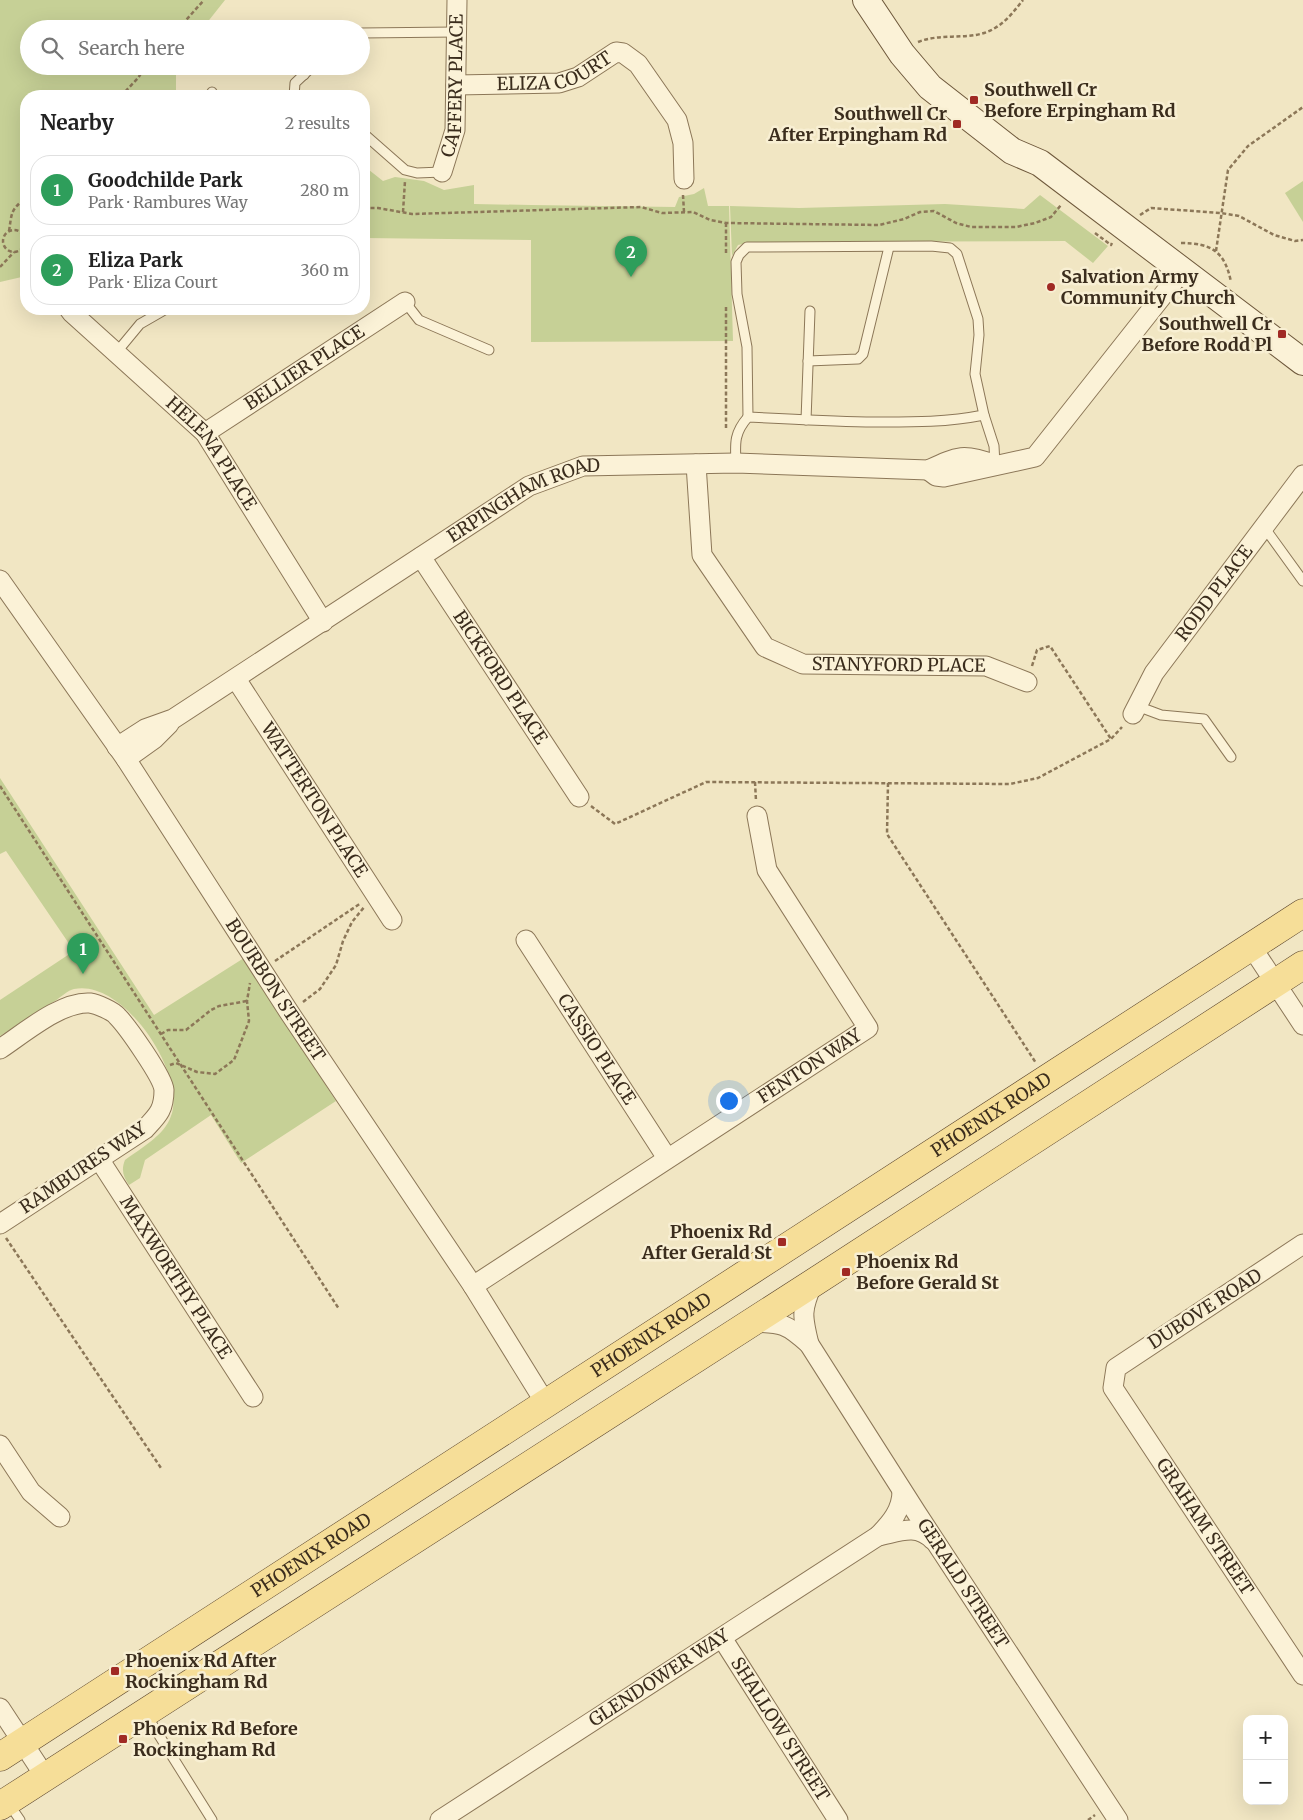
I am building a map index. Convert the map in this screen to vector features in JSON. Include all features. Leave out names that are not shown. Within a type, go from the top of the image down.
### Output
[{"type":"main road","name":"PHOENIX ROAD","points":[[0,1757],[1303,913]]},
{"type":"main road","points":[[9,1809],[46,1778],[1303,965]]},
{"type":"main road","points":[[267,1585],[291,1620]]},
{"type":"street","name":"CAFFERY PLACE","points":[[442,172],[455,130],[456,0]]},
{"type":"street","points":[[866,0],[902,54],[930,87],[1012,151],[1030,174],[1064,201],[1303,362]]},
{"type":"street","name":"ELIZA COURT","points":[[456,85],[559,83],[578,77],[616,52],[623,53],[638,64],[677,120],[683,143],[684,179]]},
{"type":"street","points":[[1012,151],[1040,162],[1117,236]]},
{"type":"street","points":[[1177,277],[1303,379]]},
{"type":"street","name":"ERPINGHAM ROAD","points":[[122,753],[154,739],[173,719],[529,486],[583,466],[731,463],[928,470],[952,458],[975,458],[995,465],[1035,457],[1177,277]]},
{"type":"street","name":"BELLIER PLACE","points":[[205,433],[405,302]]},
{"type":"street","name":"HELENA PLACE","points":[[74,315],[205,433],[322,622]]},
{"type":"street","name":"STANYFORD PLACE","points":[[696,464],[702,555],[765,647],[803,664],[986,666],[1027,682]]},
{"type":"street","name":"RODD PLACE","points":[[1135,710],[1154,673],[1303,475]]},
{"type":"street","name":"BICKFORD PLACE","points":[[421,557],[579,797]]},
{"type":"street","name":"BOURBON STREET","points":[[0,580],[122,753],[289,1012],[473,1286],[546,1404]]},
{"type":"street","name":"WATTERTON PLACE","points":[[236,679],[392,920]]},
{"type":"street","name":"FENTON WAY","points":[[473,1286],[868,1028],[767,870],[757,816]]},
{"type":"street","name":"CASSIO PLACE","points":[[526,940],[667,1158]]},
{"type":"street","points":[[1251,946],[1303,1025]]},
{"type":"street","name":"RAMBURES WAY","points":[[0,1049],[56,1012],[73,1004],[92,1003],[116,1014],[148,1056],[164,1088],[160,1112],[145,1129],[99,1159],[3,1230]]},
{"type":"street","name":"MAXWORTHY PLACE","points":[[99,1159],[253,1397]]},
{"type":"street","name":"DUBOVE ROAD","points":[[1114,1378],[1116,1368],[1302,1247]]},
{"type":"street","name":"GERALD STREET","points":[[809,1344],[803,1321],[803,1309],[813,1283]]},
{"type":"street","name":"GERALD STREET","points":[[751,1322],[780,1323],[789,1327],[809,1344],[902,1491],[1118,1820]]},
{"type":"street","name":"GRAHAM STREET","points":[[1114,1378],[1113,1388],[1303,1675]]},
{"type":"street","points":[[0,1445],[31,1492],[60,1518]]},
{"type":"street","name":"GLENDOWER WAY","points":[[440,1820],[878,1536],[893,1519],[899,1508],[902,1491]]},
{"type":"street","name":"GLENDOWER WAY","points":[[878,1536],[902,1531],[920,1530],[935,1541]]},
{"type":"street","name":"SHALLOW STREET","points":[[722,1638],[838,1820]]},
{"type":"street","points":[[0,1708],[46,1778]]},
{"type":"lane","points":[[370,33],[456,32]]},
{"type":"lane","points":[[294,90],[295,83],[303,75]]},
{"type":"lane","points":[[370,139],[405,170],[417,173],[442,172]]},
{"type":"lane","points":[[808,361],[858,359],[864,354],[889,246]]},
{"type":"lane","points":[[731,463],[735,440],[740,427],[748,417],[746,346],[737,294],[736,262],[739,255],[747,248],[931,246],[950,248],[956,254],[978,319],[979,334],[975,374],[984,415],[994,446],[995,465]]},
{"type":"lane","points":[[405,302],[419,320],[490,350]]},
{"type":"lane","points":[[806,420],[810,311]]},
{"type":"lane","points":[[116,353],[140,324],[156,315]]},
{"type":"lane","points":[[748,417],[928,423],[984,415]]},
{"type":"lane","points":[[1264,526],[1303,581]]},
{"type":"lane","points":[[1135,710],[1161,715],[1204,719],[1231,757]]},
{"type":"lane","points":[[145,1714],[212,1820]]},
{"type":"path","points":[[186,20],[204,0]]},
{"type":"path","points":[[902,54],[919,42],[927,39],[970,36],[994,29],[1009,17],[1023,0]]},
{"type":"path","points":[[127,90],[140,75]]},
{"type":"path","points":[[1216,251],[1228,170],[1248,146],[1303,108]]},
{"type":"path","points":[[403,212],[405,170]]},
{"type":"path","points":[[370,208],[412,214],[641,207],[662,213],[693,212],[710,220],[726,223],[879,225],[904,219],[920,212],[934,211],[956,223],[971,227],[1016,227],[1035,224],[1051,217],[1064,201]]},
{"type":"path","points":[[14,252],[2,244],[4,236],[9,231],[11,213],[20,202]]},
{"type":"path","points":[[1117,236],[1150,208],[1239,216],[1274,235],[1295,241],[1303,240]]},
{"type":"path","points":[[726,223],[726,263]]},
{"type":"path","points":[[9,231],[20,232]]},
{"type":"path","points":[[0,266],[14,252],[20,249]]},
{"type":"path","points":[[726,303],[731,463]]},
{"type":"path","points":[[1027,682],[1037,650],[1050,646],[1111,739]]},
{"type":"path","points":[[579,797],[615,824],[706,782],[1010,784],[1038,778],[1111,739],[1135,710]]},
{"type":"path","points":[[888,783],[887,834],[1040,1070]]},
{"type":"path","points":[[0,786],[339,1309]]},
{"type":"path","points":[[154,1070],[176,1063],[197,1072],[215,1074],[234,1060],[250,1021],[247,1001],[248,986],[253,978],[263,969],[375,894]]},
{"type":"path","points":[[289,1012],[320,989],[336,965],[343,940],[352,922],[375,894]]},
{"type":"path","points":[[161,1034],[168,1030],[186,1030],[219,1006],[247,1001]]},
{"type":"path","points":[[3,1230],[161,1468]]},
{"type":"green space","points":[[0,0],[225,0],[209,20],[20,20],[20,75],[176,75],[176,90],[20,90],[20,277],[0,282]]},
{"type":"green space","points":[[370,171],[383,181],[395,177],[424,181],[444,190],[474,185],[474,204],[675,207],[679,197],[694,194],[704,188],[708,206],[729,206],[733,341],[531,342],[531,240],[370,238]]},
{"type":"green space","points":[[1303,181],[1303,222],[1285,193]]},
{"type":"green space","points":[[1040,195],[1108,246],[1093,263],[1065,241],[752,242],[738,245],[732,256],[730,206],[799,208],[945,204],[1024,209]]},
{"type":"green space","points":[[0,778],[154,1015],[244,958],[336,1101],[241,1163],[211,1115],[145,1160],[140,1178],[129,1185],[123,1173],[125,1160],[158,1136],[163,1130],[171,1116],[173,1098],[169,1077],[160,1054],[147,1033],[130,1013],[112,998],[93,990],[74,989],[0,1036],[0,1000],[74,951],[6,851],[0,854]]},
{"type":"place","name":"Southwell Cr Before Erpingham Rd","points":[[974,100]]},
{"type":"place","name":"Southwell Cr After Erpingham Rd","points":[[957,124]]},
{"type":"place","name":"Eliza Park","points":[[631,277]]},
{"type":"place","name":"Salvation Army Community Church","points":[[1051,287]]},
{"type":"place","name":"Southwell Cr Before Rodd Pl","points":[[1282,334]]},
{"type":"place","name":"Goodchilde Park","points":[[83,974]]},
{"type":"place","name":"Phoenix Rd After Gerald St","points":[[782,1242]]},
{"type":"place","name":"Phoenix Rd Before Gerald St","points":[[846,1272]]},
{"type":"place","name":"Phoenix Rd After Rockingham Rd","points":[[115,1671]]},
{"type":"place","name":"Phoenix Rd Before Rockingham Rd","points":[[123,1739]]}]
